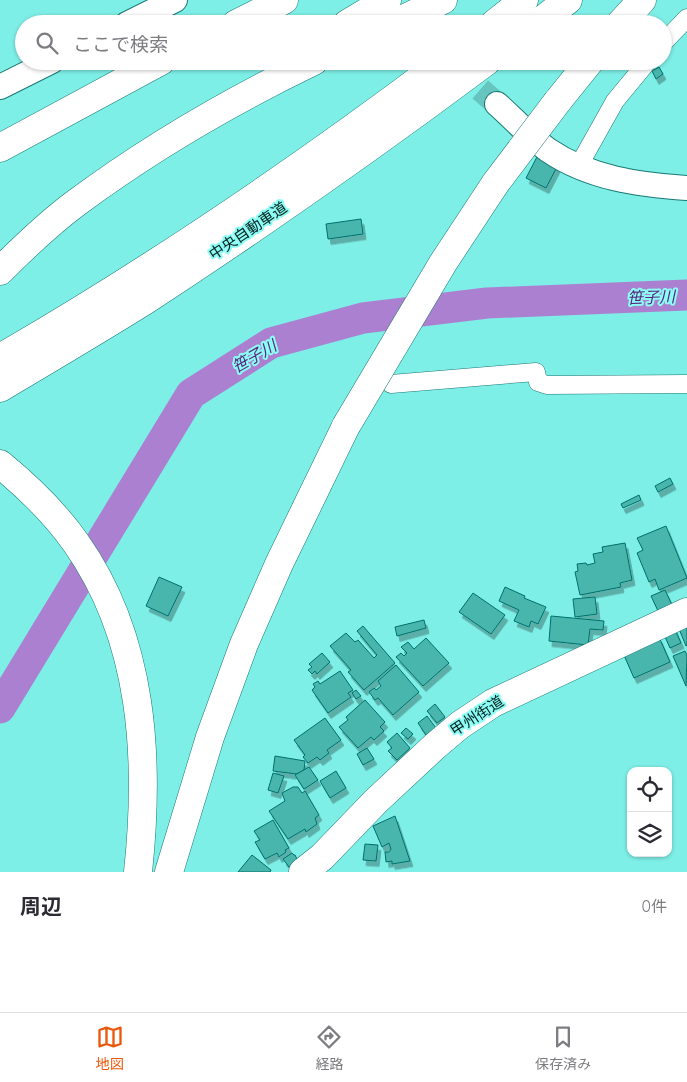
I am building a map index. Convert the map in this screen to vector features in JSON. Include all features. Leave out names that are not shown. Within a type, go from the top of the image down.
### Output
[{"type":"highway","points":[[254,15],[284,0]]},
{"type":"highway","points":[[362,15],[387,0]]},
{"type":"highway","points":[[412,15],[443,0]]},
{"type":"highway","points":[[505,15],[524,0]]},
{"type":"highway","points":[[548,15],[568,0]]},
{"type":"highway","points":[[628,15],[642,0]]},
{"type":"highway","points":[[0,148],[145,70]]},
{"type":"highway","points":[[0,271],[24,247],[75,203],[118,170],[167,135],[270,70]]},
{"type":"highway","points":[[75,203],[169,141],[228,106],[297,70]]},
{"type":"highway","name":"中央自動車道","points":[[0,388],[145,300],[229,230],[432,70]]},
{"type":"highway","name":"中央自動車道","points":[[0,358],[229,230],[395,129],[475,70]]},
{"type":"highway","points":[[169,872],[210,737],[244,644],[279,564],[346,426],[443,263],[495,184],[583,70]]},
{"type":"highway","points":[[0,464],[51,511],[77,544],[98,580],[115,617],[128,657],[137,695],[142,734],[142,834],[138,872]]},
{"type":"highway","name":"甲州街道","points":[[302,872],[322,857],[376,801],[460,725],[493,703],[687,612]]},
{"type":"street","points":[[145,15],[175,0]]},
{"type":"street","points":[[672,34],[687,18]]},
{"type":"street","points":[[0,87],[34,70]]},
{"type":"street","points":[[578,167],[615,101],[641,70]]},
{"type":"street","points":[[497,104],[548,150],[578,167],[617,180],[687,188]]},
{"type":"street","points":[[391,384],[536,372],[538,382],[547,385],[687,384]]},
{"type":"building","points":[[661,70],[663,74],[656,79],[652,71]]},
{"type":"building","points":[[539,153],[559,163],[546,188],[526,178]]},
{"type":"building","points":[[361,219],[363,234],[328,239],[326,224]]},
{"type":"building","points":[[670,478],[673,484],[658,492],[655,486]]},
{"type":"building","points":[[639,495],[641,500],[623,508],[621,504]]},
{"type":"building","points":[[666,526],[687,578],[659,590],[655,579],[649,582],[637,553],[643,550],[637,538]]},
{"type":"building","points":[[625,543],[632,580],[620,583],[621,587],[580,595],[575,572],[578,571],[577,564],[586,563],[587,565],[595,563],[593,554],[603,552],[602,547]]},
{"type":"building","points":[[159,577],[182,587],[168,616],[146,606]]},
{"type":"building","points":[[505,587],[525,596],[524,598],[546,607],[538,624],[531,621],[529,627],[514,621],[519,610],[499,601]]},
{"type":"building","points":[[665,590],[673,607],[659,613],[651,596]]},
{"type":"building","points":[[473,593],[505,615],[491,634],[459,612]]},
{"type":"building","points":[[595,597],[597,614],[575,617],[573,599]]},
{"type":"building","points":[[551,616],[604,621],[603,630],[590,629],[588,645],[549,641]]},
{"type":"building","points":[[424,620],[426,628],[397,636],[395,627]]},
{"type":"building","points":[[687,620],[687,645],[686,646],[677,624]]},
{"type":"building","points":[[673,625],[681,643],[670,648],[662,630]]},
{"type":"building","points":[[363,626],[395,663],[364,690],[348,672],[351,670],[330,646],[346,633],[355,642],[358,640],[374,658],[377,655],[357,631]]},
{"type":"building","points":[[659,637],[670,662],[634,678],[623,653]]},
{"type":"building","points":[[426,638],[449,663],[423,686],[396,657],[401,653],[404,656],[407,653],[401,647],[408,642],[414,649]]},
{"type":"building","points":[[685,651],[687,655],[686,686],[673,656]]},
{"type":"building","points":[[322,653],[330,662],[317,674],[315,671],[312,674],[308,670],[312,667],[309,664]]},
{"type":"building","points":[[396,665],[419,692],[393,715],[378,698],[375,700],[369,692],[381,686],[378,681]]},
{"type":"building","points":[[340,671],[353,690],[348,693],[351,697],[328,713],[312,690],[315,687],[313,684],[318,681],[320,684]]},
{"type":"building","points":[[356,690],[361,696],[356,699],[352,693]]},
{"type":"building","points":[[365,700],[385,722],[380,727],[384,731],[374,740],[371,737],[358,748],[339,727],[348,720],[346,717]]},
{"type":"building","points":[[435,704],[445,717],[437,723],[427,711]]},
{"type":"building","points":[[427,716],[436,728],[426,735],[418,723]]},
{"type":"building","points":[[325,718],[341,740],[327,750],[329,753],[320,760],[317,757],[308,763],[303,757],[305,755],[294,740]]},
{"type":"building","points":[[406,728],[413,734],[408,739],[401,733]]},
{"type":"building","points":[[397,733],[410,748],[397,760],[388,751],[392,748],[387,742]]},
{"type":"building","points":[[367,748],[374,759],[363,765],[357,754]]},
{"type":"building","points":[[275,756],[305,761],[304,770],[297,774],[273,771]]},
{"type":"building","points":[[309,767],[318,780],[304,789],[295,775]]},
{"type":"building","points":[[336,771],[346,788],[330,798],[320,781]]},
{"type":"building","points":[[273,773],[284,776],[278,793],[268,790]]},
{"type":"building","points":[[293,787],[298,787],[302,793],[305,791],[319,815],[315,818],[317,824],[306,832],[305,829],[288,839],[269,811],[285,801],[282,793]]},
{"type":"building","points":[[395,816],[410,861],[392,864],[392,861],[386,862],[385,852],[389,852],[391,849],[389,843],[382,847],[373,826]]},
{"type":"building","points":[[273,820],[289,848],[279,857],[277,853],[265,859],[255,842],[260,840],[254,831]]},
{"type":"building","points":[[365,844],[378,845],[376,861],[363,860]]},
{"type":"building","points":[[292,853],[298,861],[289,867],[283,859]]},
{"type":"building","points":[[252,855],[271,870],[270,872],[238,872]]},
{"type":"waterway","name":"笹子川","points":[[0,708],[191,394],[271,343],[363,318],[487,303],[687,295]]},
{"type":"tunnel","points":[[458,70],[497,104]]}]
